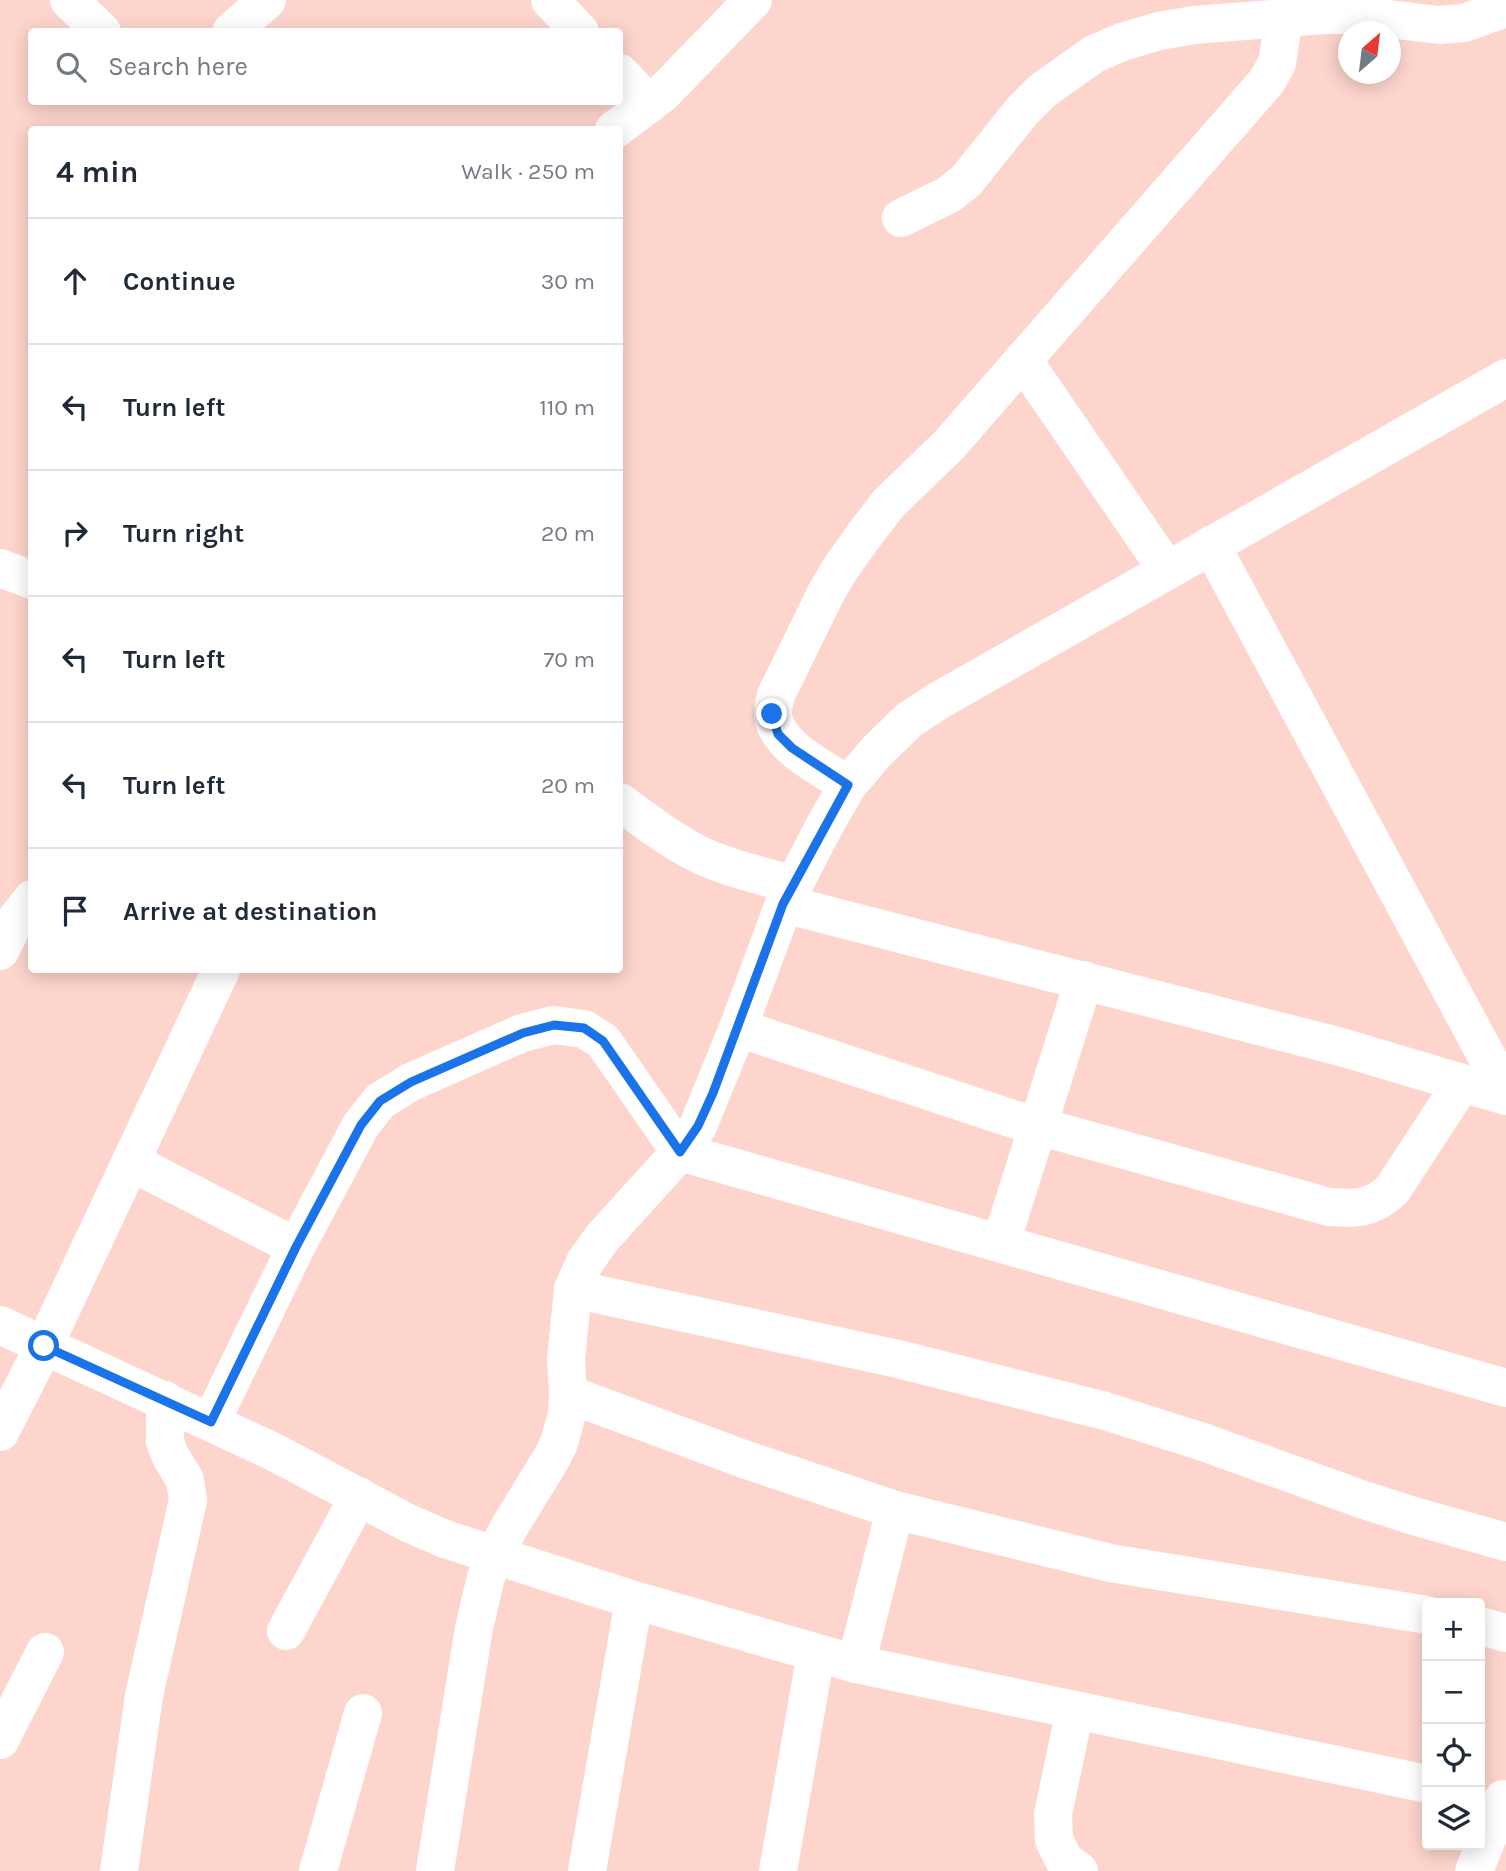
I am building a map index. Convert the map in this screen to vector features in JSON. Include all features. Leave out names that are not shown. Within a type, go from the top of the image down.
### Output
[{"type":"street","points":[[69,0],[98,28]]},
{"type":"street","points":[[236,28],[267,0]]},
{"type":"street","points":[[550,0],[576,28]]},
{"type":"street","points":[[619,126],[662,94],[753,0]]},
{"type":"street","points":[[901,218],[948,195],[966,181],[1023,110],[1042,91],[1094,54],[1122,42],[1194,25],[1292,12],[1354,15],[1439,25],[1464,23],[1506,8]]},
{"type":"street","points":[[848,785],[792,748],[778,734],[772,714],[776,695],[833,581],[889,503],[950,444],[1267,81],[1277,63],[1292,12]]},
{"type":"street","points":[[623,76],[649,104]]},
{"type":"street","points":[[1023,359],[1167,570]]},
{"type":"street","points":[[435,1871],[474,1628],[485,1577],[510,1525],[551,1459],[559,1443],[567,1414],[566,1359],[573,1289],[602,1238],[680,1152],[698,1126],[788,894],[848,785],[877,751],[909,720],[938,701],[1506,378]]},
{"type":"street","points":[[1211,545],[1506,1094]]},
{"type":"street","points":[[0,568],[28,578]]},
{"type":"street","points":[[623,804],[697,853],[788,894],[1084,980],[1341,1047],[1485,1058]]},
{"type":"street","points":[[0,951],[15,921],[28,903]]},
{"type":"street","points":[[0,1432],[44,1346],[219,973]]},
{"type":"street","points":[[1001,1243],[1084,980]]},
{"type":"street","points":[[211,1422],[296,1247],[361,1125],[380,1101],[411,1082],[523,1033],[554,1025],[584,1028],[603,1041],[680,1152],[1506,1388]]},
{"type":"street","points":[[738,1028],[1038,1125],[1329,1207],[1352,1208],[1368,1206],[1382,1200],[1392,1190],[1485,1058]]},
{"type":"street","points":[[131,1162],[296,1247]]},
{"type":"street","points":[[573,1289],[898,1359],[1105,1411],[1203,1442],[1361,1499],[1506,1542]]},
{"type":"street","points":[[0,1325],[211,1422],[408,1523],[445,1539],[634,1600],[856,1664],[1422,1782]]},
{"type":"street","points":[[568,1394],[741,1458],[895,1510],[1110,1563],[1422,1614]]},
{"type":"street","points":[[119,1871],[144,1696],[188,1500],[185,1480],[165,1441],[165,1400]]},
{"type":"street","points":[[286,1631],[359,1496]]},
{"type":"street","points":[[856,1664],[895,1510]]},
{"type":"street","points":[[587,1871],[634,1600]]},
{"type":"street","points":[[1485,1627],[1506,1633]]},
{"type":"street","points":[[0,1740],[46,1652]]},
{"type":"street","points":[[778,1871],[816,1653]]},
{"type":"street","points":[[1075,1710],[1053,1814],[1054,1840],[1064,1860],[1079,1871]]},
{"type":"street","points":[[318,1871],[363,1713]]},
{"type":"street","points":[[1475,1871],[1496,1798]]},
{"type":"route","points":[[44,1346],[211,1422],[296,1247],[361,1125],[380,1101],[411,1082],[523,1033],[554,1025],[584,1028],[603,1041],[680,1152],[698,1126],[713,1093],[783,904],[848,785],[792,748],[778,734],[772,714]]}]
